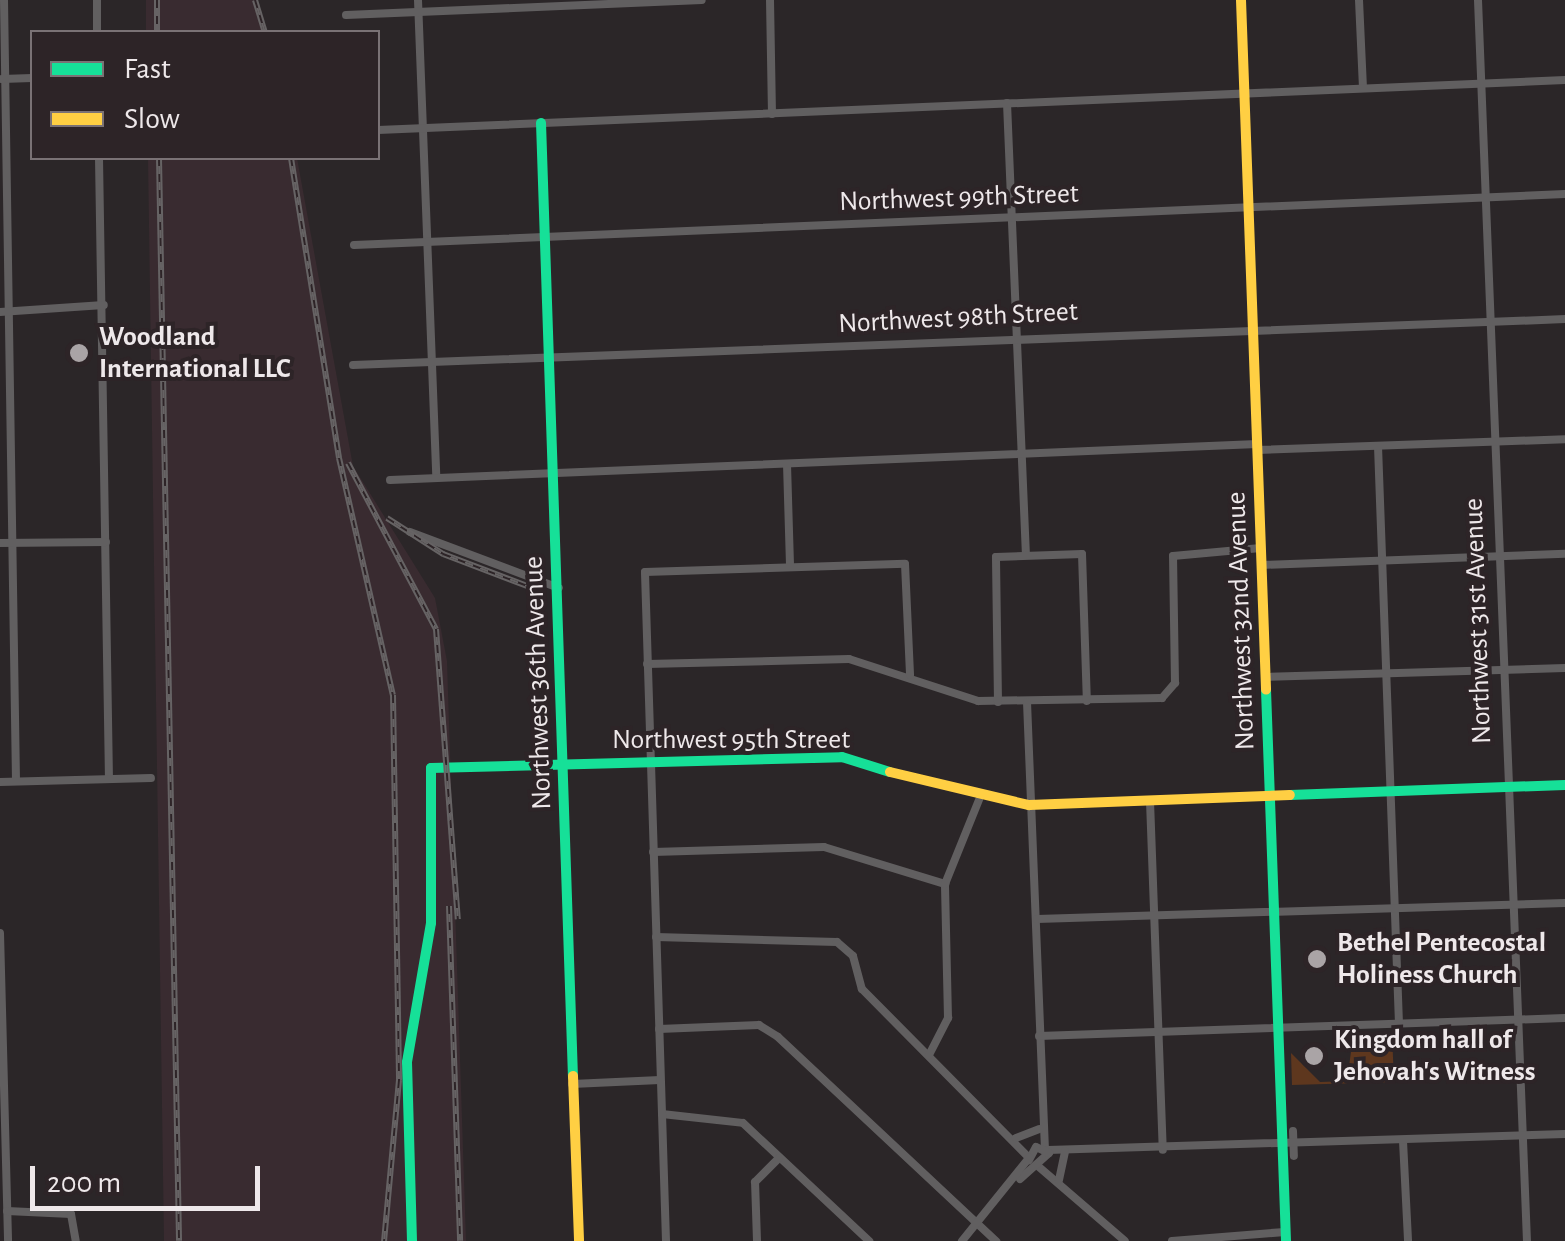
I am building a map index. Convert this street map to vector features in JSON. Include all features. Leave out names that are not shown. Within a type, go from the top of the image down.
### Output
[{"type":"street","points":[[4,0],[3,312],[16,780]]},
{"type":"street","points":[[97,0],[97,30]]},
{"type":"street","points":[[346,15],[418,5],[702,0]]},
{"type":"street","points":[[770,0],[772,114]]},
{"type":"street","name":"Northwest 32nd Avenue","points":[[1241,0],[1278,1028],[1288,1145],[1286,1236]]},
{"type":"street","points":[[1359,0],[1363,88]]},
{"type":"street","name":"Northwest 31st Avenue","points":[[1478,0],[1506,788],[1527,1241]]},
{"type":"street","points":[[418,5],[436,477]]},
{"type":"street","points":[[2,79],[30,78]]},
{"type":"street","points":[[380,130],[1565,80]]},
{"type":"street","points":[[1007,103],[1026,555]]},
{"type":"street","name":"Northwest 36th Avenue","points":[[541,123],[578,1241]]},
{"type":"street","points":[[99,160],[109,778]]},
{"type":"street","name":"Northwest 99th Street","points":[[354,245],[1248,211],[1565,194]]},
{"type":"street","points":[[3,312],[104,306]]},
{"type":"street","name":"Northwest 98th Street","points":[[353,365],[1252,326],[1565,319]]},
{"type":"street","points":[[390,480],[1020,454],[1565,439]]},
{"type":"street","points":[[1378,446],[1400,1024]]},
{"type":"street","points":[[787,464],[790,566]]},
{"type":"street","points":[[410,532],[559,588]]},
{"type":"street","points":[[0,543],[106,542]]},
{"type":"street","points":[[648,664],[849,660],[998,702],[1162,698],[1175,683],[1168,570],[1186,550],[1260,548]]},
{"type":"street","points":[[998,702],[996,557],[1082,554],[1087,701]]},
{"type":"street","points":[[1261,565],[1565,554]]},
{"type":"street","points":[[666,1241],[645,572],[906,564],[910,675]]},
{"type":"street","points":[[1265,677],[1565,668]]},
{"type":"street","points":[[1016,1181],[1038,1167],[1044,1152],[1027,702]]},
{"type":"street","name":"Northwest 95th Street","points":[[412,1241],[406,1078],[431,929],[430,768],[842,756],[979,800],[1029,805],[1565,786]]},
{"type":"street","points":[[0,782],[151,778]]},
{"type":"street","points":[[929,1056],[948,1018],[945,884],[979,800]]},
{"type":"street","points":[[1150,802],[1163,1150]]},
{"type":"street","points":[[653,852],[824,847],[945,884]]},
{"type":"street","points":[[1037,919],[1565,903]]},
{"type":"street","points":[[0,933],[8,1241]]},
{"type":"street","points":[[656,937],[837,942],[854,956],[862,990],[1013,1136],[1038,1167],[1059,1180],[1126,1241]]},
{"type":"street","points":[[1039,1036],[1565,1018]]},
{"type":"street","points":[[659,1029],[758,1025],[996,1241]]},
{"type":"street","points":[[572,1084],[660,1080]]},
{"type":"street","points":[[662,1114],[724,1114],[870,1241]]},
{"type":"street","points":[[1041,1118],[1044,1152],[1059,1180]]},
{"type":"street","points":[[1013,1136],[1039,1128]]},
{"type":"street","points":[[1288,1145],[1294,1132]]},
{"type":"street","points":[[962,1241],[1016,1181],[1029,1158],[1044,1152],[1565,1134]]},
{"type":"street","points":[[1013,1136],[1044,1152]]},
{"type":"street","points":[[1403,1141],[1408,1241]]},
{"type":"street","points":[[1288,1145],[1294,1156]]},
{"type":"street","points":[[1059,1180],[1065,1152]]},
{"type":"street","points":[[757,1241],[755,1182],[778,1159]]},
{"type":"street","points":[[7,1211],[71,1214],[76,1241]]},
{"type":"street","points":[[1172,1241],[1286,1236]]},
{"type":"shaded area","points":[[146,0],[257,0],[265,30],[146,30]]},
{"type":"shaded area","points":[[148,160],[297,160],[353,466],[435,598],[447,661],[466,1241],[164,1241]]},
{"type":"shaded area","points":[[1392,1033],[1394,1082],[1292,1085],[1291,1053],[1320,1082],[1347,1081],[1353,1037],[1344,1034]]},
{"type":"railway","points":[[157,0],[157,30]]},
{"type":"railway","points":[[255,0],[264,30]]},
{"type":"railway","points":[[159,160],[179,1241]]},
{"type":"railway","points":[[291,160],[339,458],[393,695],[399,1080],[384,1241]]},
{"type":"railway","points":[[348,463],[436,629],[458,919]]},
{"type":"railway","points":[[387,518],[443,554],[543,592]]},
{"type":"railway","points":[[449,906],[460,1241]]},
{"type":"traffic: fast","points":[[541,123],[573,1076]]},
{"type":"traffic: fast","points":[[1266,690],[1286,1241]]},
{"type":"traffic: fast","points":[[412,1241],[407,1062],[431,923],[431,768],[842,757],[890,772]]},
{"type":"traffic: fast","points":[[1290,795],[1565,785]]},
{"type":"traffic: slow","points":[[1241,0],[1266,690]]},
{"type":"traffic: slow","points":[[890,772],[1029,805],[1290,795]]},
{"type":"traffic: slow","points":[[573,1076],[579,1241]]},
{"type":"place","name":"Woodland International LLC","points":[[79,353]]},
{"type":"place","name":"Bethel Pentecostal Holiness Church","points":[[1317,959]]},
{"type":"place","name":"Kingdom hall of Jehovah's Witness","points":[[1314,1056]]}]
